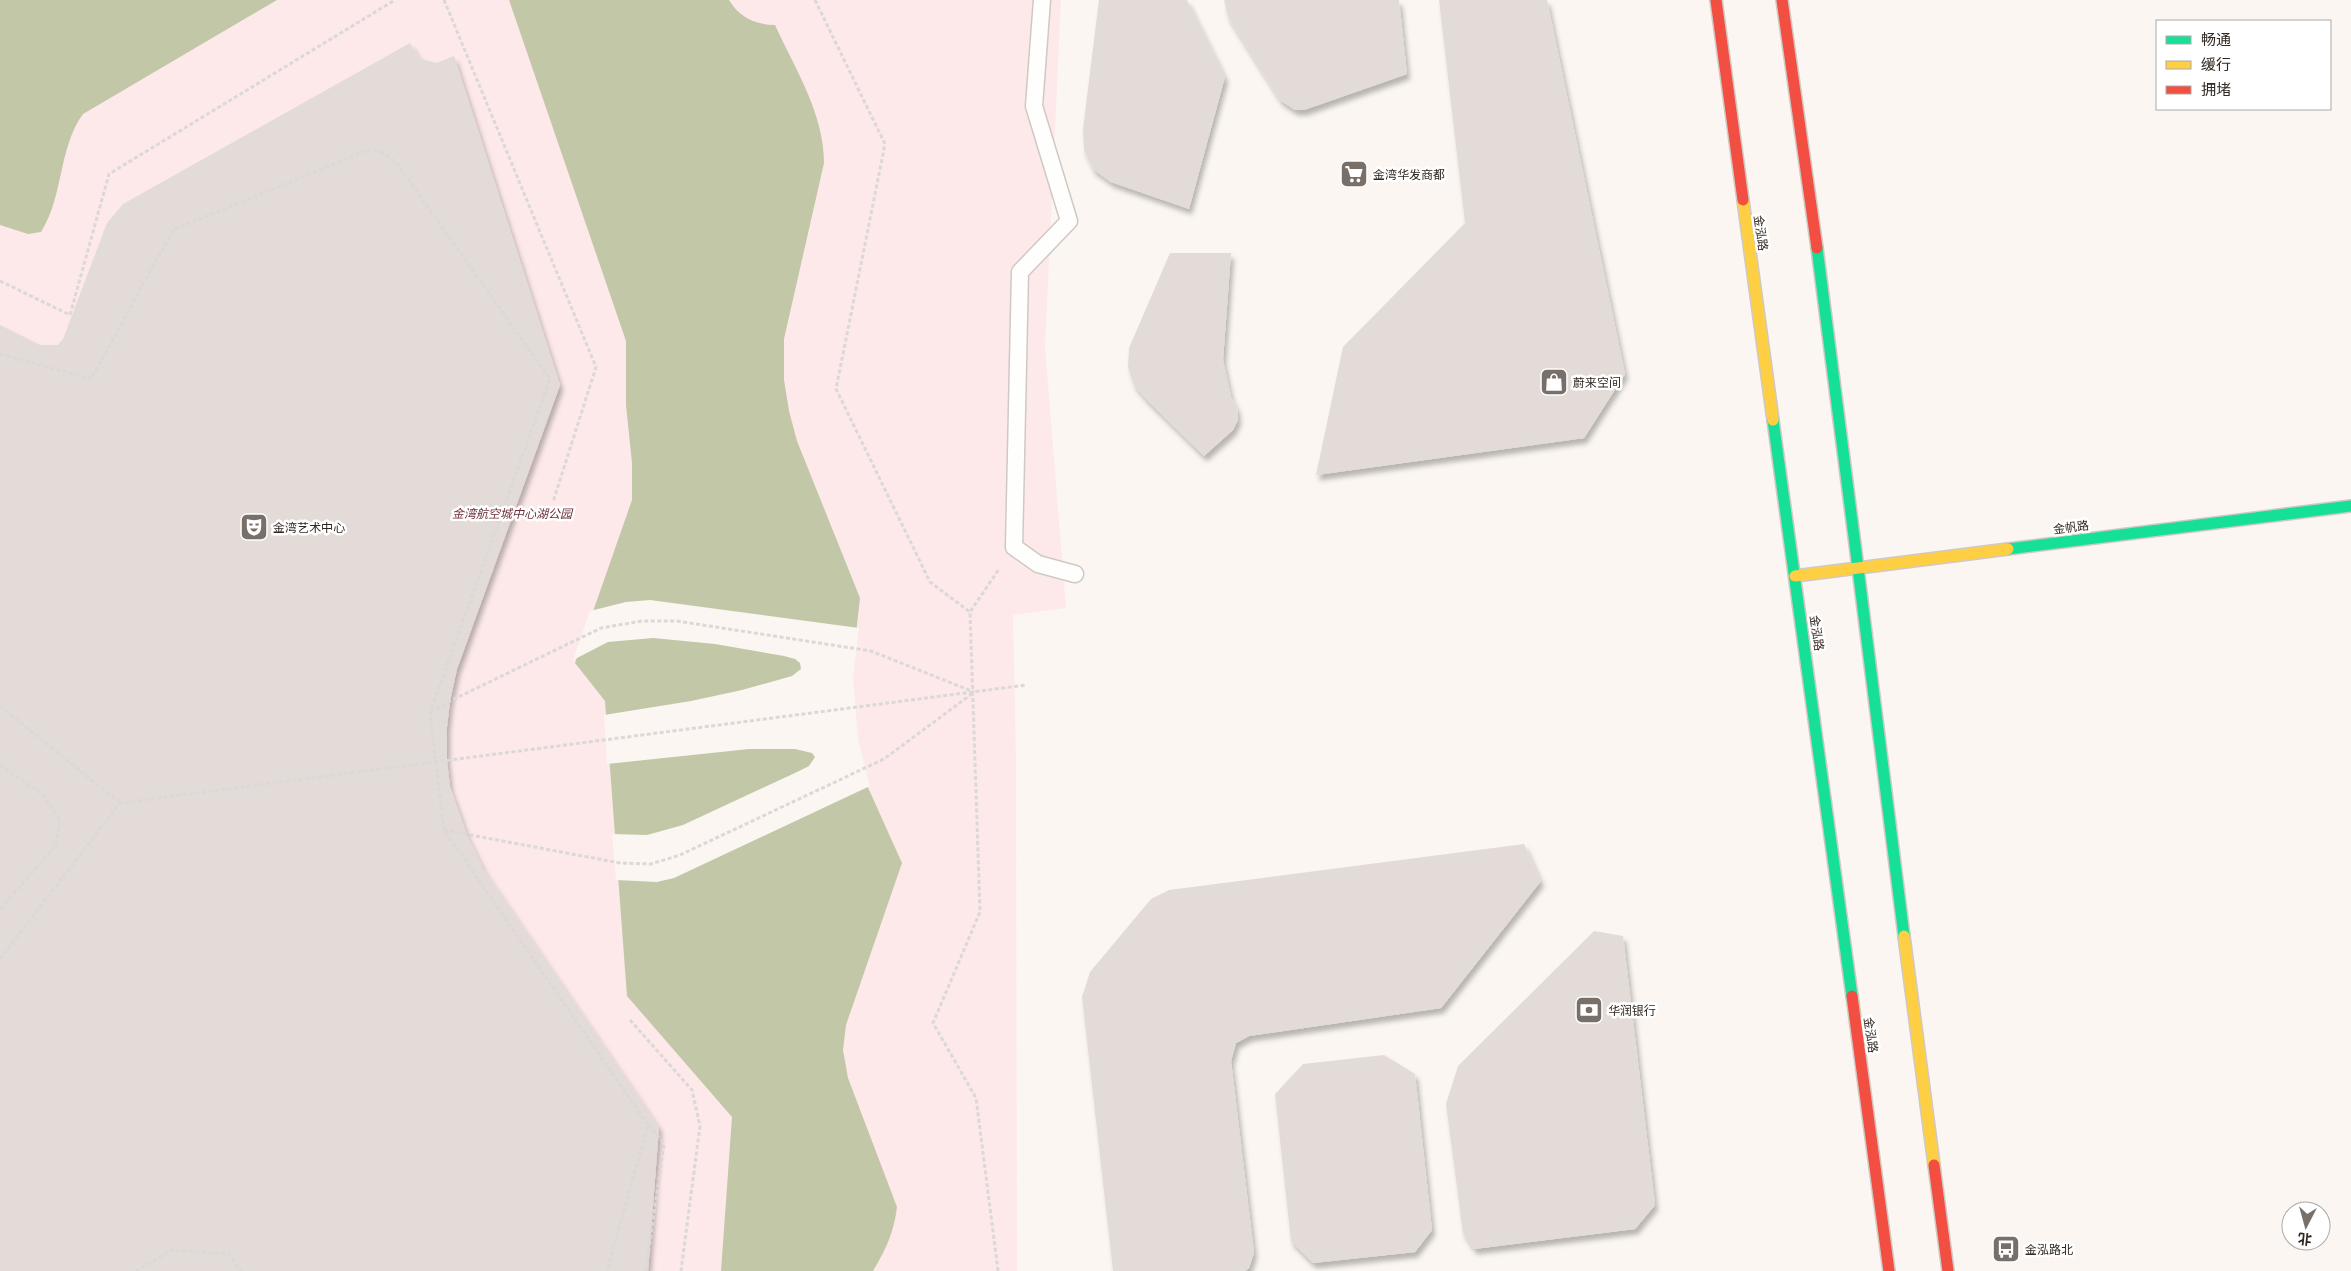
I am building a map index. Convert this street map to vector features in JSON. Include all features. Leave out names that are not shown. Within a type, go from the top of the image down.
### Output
[{"type":"street","name":"金泓路","points":[[1716,0],[1889,1271]]},
{"type":"street","points":[[1782,0],[1858,567],[1873,700],[1948,1271]]},
{"type":"street","name":"金帆路","points":[[1795,576],[2351,506]]},
{"type":"lane","points":[[1042,0],[1034,106],[1069,221],[1020,272],[1014,547],[1038,564],[1074,574]]},
{"type":"path","points":[[0,281],[70,315],[109,174],[395,0]]},
{"type":"path","points":[[444,0],[596,367],[553,502]]},
{"type":"path","points":[[815,0],[885,144],[836,389],[930,582],[970,612]]},
{"type":"path","points":[[0,354],[91,379],[173,230],[368,150],[381,152],[396,162],[550,379],[430,713],[444,830],[648,1125],[664,1143],[646,1271]]},
{"type":"path","points":[[998,1271],[976,1098],[933,1023],[980,912],[970,612],[1014,547]]},
{"type":"path","points":[[430,713],[450,701],[601,628],[642,621],[677,620],[871,651],[974,692]]},
{"type":"path","points":[[0,959],[120,804],[1026,685]]},
{"type":"path","points":[[444,830],[620,863],[651,864],[680,855],[884,759],[974,692]]},
{"type":"path","points":[[0,706],[120,804]]},
{"type":"path","points":[[0,765],[41,793],[60,820],[56,845],[0,910]]},
{"type":"path","points":[[630,1020],[692,1090],[700,1126],[681,1271]]},
{"type":"path","points":[[607,1271],[648,1125]]},
{"type":"path","points":[[136,1271],[172,1250],[228,1254],[241,1271]]},
{"type":"green space","name":"金湾航空城中心湖公园","points":[[0,0],[1061,0],[1045,347],[1066,608],[1013,615],[1016,763],[1017,1271],[0,1271]]},
{"type":"shaded area","points":[[0,0],[277,0],[83,114],[69,142],[54,203],[48,218],[41,232],[28,234],[0,225]]},
{"type":"shaded area","points":[[509,0],[729,0],[738,11],[749,19],[768,25],[775,25],[814,109],[823,145],[824,163],[784,339],[784,380],[789,411],[797,441],[860,598],[851,678],[856,740],[866,783],[902,863],[846,1025],[843,1050],[848,1078],[897,1207],[889,1240],[873,1271],[721,1271],[732,1117],[627,996],[605,701],[575,663],[632,500],[632,463],[626,405],[626,341]]},
{"type":"pier","points":[[650,600],[859,628],[853,678],[858,739],[870,786],[674,878],[657,882],[616,880],[612,834],[647,835],[683,825],[809,766],[815,757],[812,753],[795,749],[749,749],[607,764],[604,715],[691,701],[742,690],[792,676],[801,669],[800,663],[795,659],[784,656],[715,644],[653,638],[608,642],[573,660],[590,611],[626,602]]},
{"type":"building","points":[[1099,0],[1187,0],[1225,77],[1189,209],[1111,182],[1093,169],[1084,150],[1083,129]]},
{"type":"building","points":[[1224,0],[1399,0],[1407,74],[1304,110],[1295,110],[1280,100],[1228,17]]},
{"type":"building","points":[[1439,0],[1547,0],[1625,374],[1584,438],[1316,475],[1343,347],[1465,223]]},
{"type":"building","name":"金湾艺术中心","points":[[410,43],[419,58],[436,63],[454,56],[560,385],[457,669],[447,727],[447,761],[450,787],[467,835],[484,870],[659,1127],[648,1271],[0,1271],[0,325],[40,345],[58,345],[63,339],[107,223],[123,204]]},
{"type":"building","points":[[1170,253],[1231,253],[1223,360],[1231,397],[1237,408],[1238,420],[1233,430],[1204,456],[1134,385],[1128,367],[1129,348]]},
{"type":"building","points":[[1524,844],[1541,881],[1441,1008],[1249,1036],[1236,1043],[1231,1061],[1254,1253],[1249,1268],[1245,1271],[1113,1271],[1082,997],[1090,972],[1151,899],[1169,890]]},
{"type":"building","points":[[1594,931],[1623,936],[1655,1205],[1635,1229],[1474,1249],[1463,1233],[1446,1104],[1458,1066]]},
{"type":"building","points":[[1384,1055],[1415,1074],[1432,1230],[1415,1252],[1313,1263],[1291,1241],[1275,1094],[1303,1064]]},
{"type":"traffic: fast","points":[[1817,248],[1904,936]]},
{"type":"traffic: fast","points":[[1773,420],[1852,996]]},
{"type":"traffic: fast","points":[[2008,549],[2351,506]]},
{"type":"traffic: slow","points":[[1743,200],[1773,420]]},
{"type":"traffic: slow","points":[[1795,576],[2008,549]]},
{"type":"traffic: slow","points":[[1904,936],[1934,1165]]},
{"type":"traffic: jam","points":[[1716,0],[1743,200]]},
{"type":"traffic: jam","points":[[1782,0],[1817,248]]},
{"type":"traffic: jam","points":[[1852,996],[1889,1271]]},
{"type":"traffic: jam","points":[[1934,1165],[1948,1271]]},
{"type":"place","name":"金湾华发商都","points":[[1354,174]]},
{"type":"place","name":"蔚来空间","points":[[1554,382]]},
{"type":"place","name":"金湾艺术中心","points":[[254,527]]},
{"type":"place","name":"华润银行","points":[[1589,1010]]},
{"type":"place","name":"金泓路北","points":[[2006,1249]]}]
